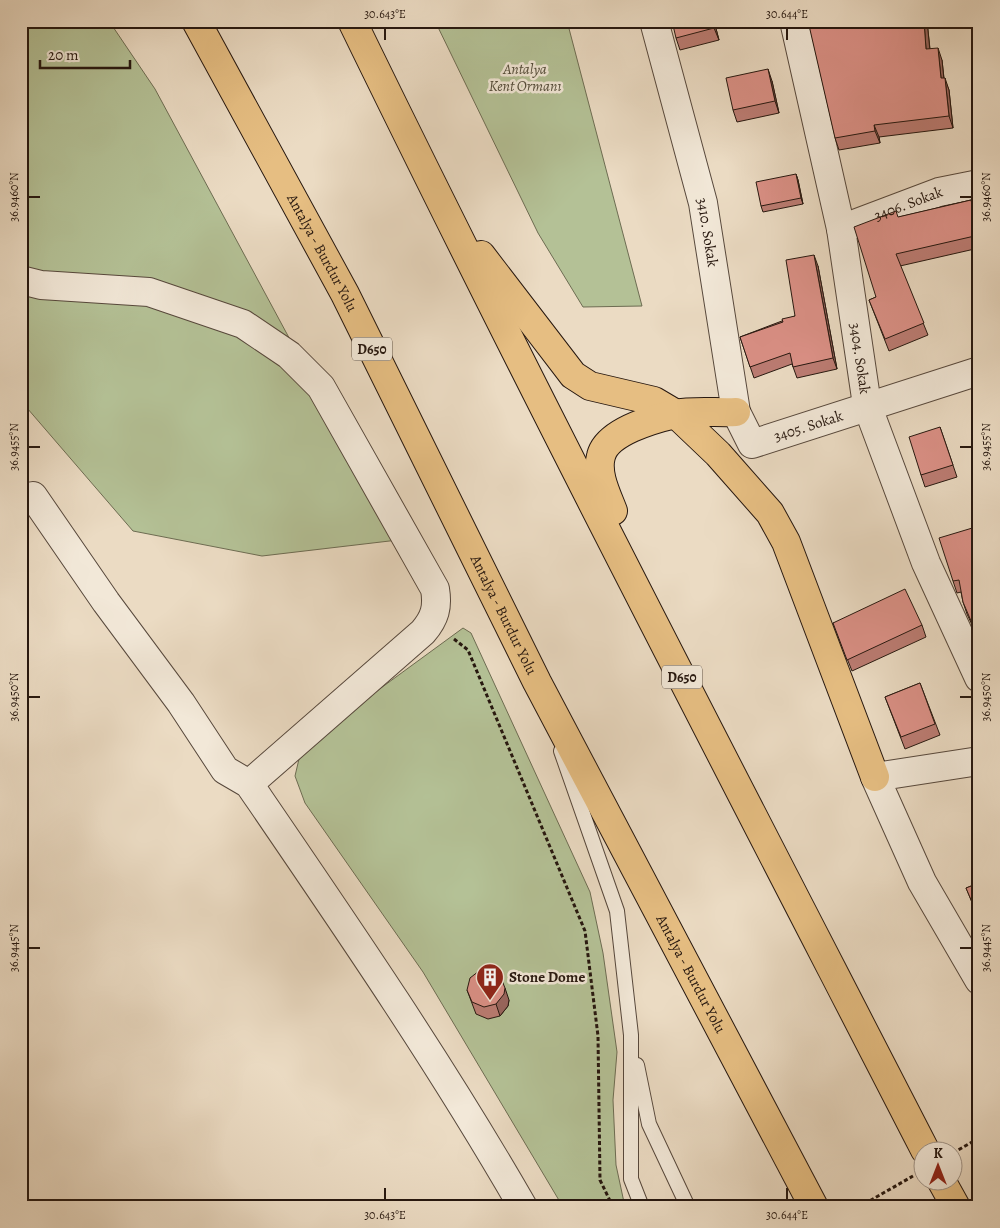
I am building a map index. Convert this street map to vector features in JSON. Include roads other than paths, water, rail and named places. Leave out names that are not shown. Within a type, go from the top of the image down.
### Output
[{"type":"highway","name":"Antalya - Burdur Yolu","points":[[196,21],[345,294],[537,682],[814,1207]]},
{"type":"highway","name":"D650","points":[[352,21],[441,202],[653,621],[920,1140]]},
{"type":"highway","points":[[441,202],[573,374],[590,386],[654,401],[676,414],[718,454],[770,513],[786,542],[875,776]]},
{"type":"highway","points":[[653,621],[602,480],[600,456],[607,443],[617,434],[676,414],[736,412]]},
{"type":"highway","points":[[947,1190],[956,1207]]},
{"type":"street","name":"3410. Sokak","points":[[654,21],[703,203],[736,412],[752,444]]},
{"type":"street","name":"3404. Sokak","points":[[794,21],[841,229],[867,405],[926,563],[979,678]]},
{"type":"street","name":"3406. Sokak","points":[[841,229],[939,192],[979,184]]},
{"type":"street","points":[[21,280],[41,286],[148,292],[242,324],[289,354],[321,387],[435,589],[436,611],[432,621],[423,632],[249,784]]},
{"type":"street","name":"3405. Sokak","points":[[752,444],[867,405],[979,371]]},
{"type":"street","points":[[27,491],[181,703],[225,770],[249,784],[385,984],[483,1138],[523,1207]]},
{"type":"street","points":[[979,761],[875,776],[922,882],[979,980]]},
{"type":"lane","points":[[537,682],[617,911],[631,1035],[649,1124],[688,1207]]},
{"type":"lane","points":[[631,1035],[631,1180],[642,1207]]},
{"type":"place","name":"Stone Dome","points":[[490,1001]]},
{"type":"park label","name":"Antalya Kent Ormanı","points":[[525,78]]}]
